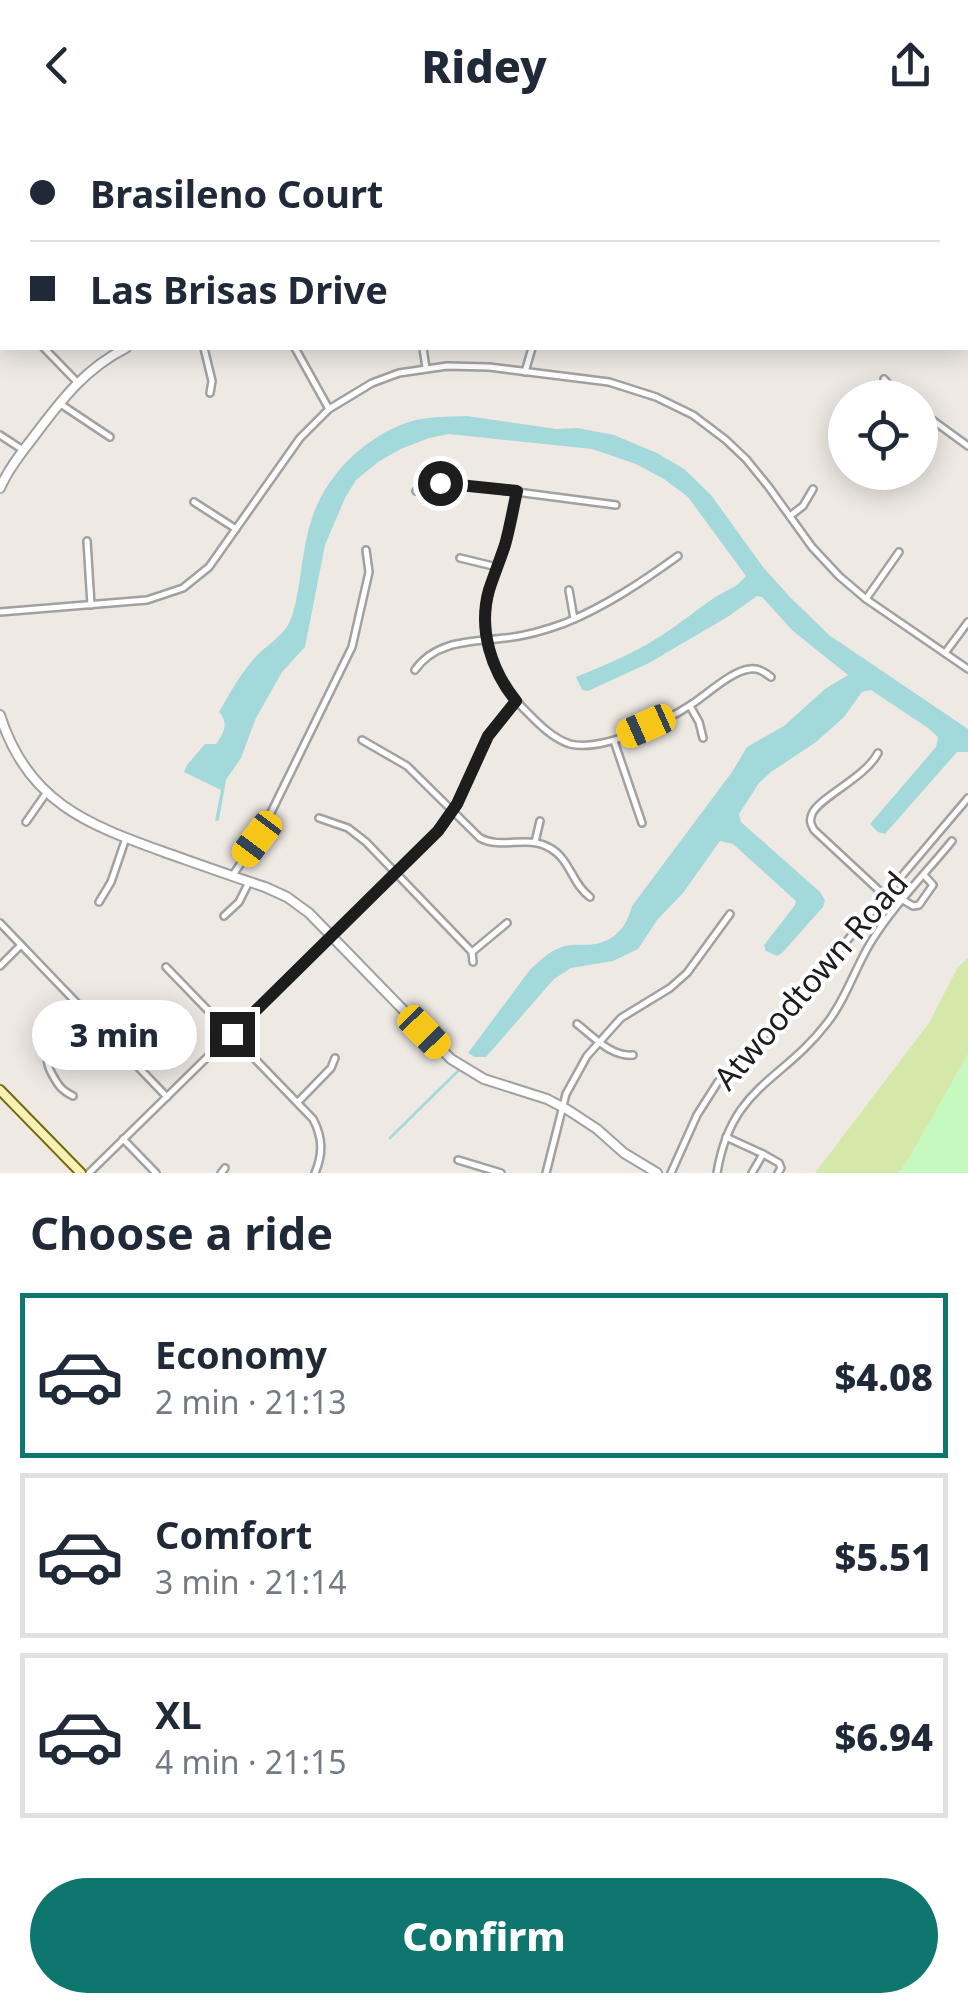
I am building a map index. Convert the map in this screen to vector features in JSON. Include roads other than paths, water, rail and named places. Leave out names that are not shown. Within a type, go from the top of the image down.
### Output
[{"type":"main road","points":[[0,1090],[85,1173]]},
{"type":"street","points":[[46,350],[77,382]]},
{"type":"street","points":[[0,488],[77,382],[122,350]]},
{"type":"street","points":[[204,350],[212,381],[210,393]]},
{"type":"street","points":[[296,350],[329,409]]},
{"type":"street","points":[[423,350],[426,368]]},
{"type":"street","points":[[525,372],[531,350]]},
{"type":"street","points":[[0,612],[147,600],[183,588],[209,567],[300,438],[329,409],[387,377],[426,368],[468,366],[608,382],[684,410],[739,452],[824,562],[866,598],[968,669]]},
{"type":"street","points":[[59,403],[110,437]]},
{"type":"street","points":[[938,424],[968,446]]},
{"type":"street","points":[[0,435],[24,450]]},
{"type":"street","points":[[416,491],[448,483],[616,505]]},
{"type":"street","points":[[790,516],[808,500],[813,489]]},
{"type":"street","points":[[517,491],[487,602],[487,639],[500,678],[516,701],[550,734],[565,742],[594,746],[614,741],[690,706],[744,670],[759,670],[771,677]]},
{"type":"street","points":[[194,502],[236,529]]},
{"type":"street","points":[[86,540],[91,605]]},
{"type":"street","points":[[232,876],[261,833],[352,647],[369,572],[366,550]]},
{"type":"street","points":[[866,598],[898,552]]},
{"type":"street","points":[[415,670],[435,651],[457,643],[538,632],[574,619],[628,591],[678,556]]},
{"type":"street","points":[[460,558],[497,567]]},
{"type":"street","points":[[569,590],[574,619]]},
{"type":"street","points":[[945,654],[968,622]]},
{"type":"street","points":[[85,1173],[438,831],[453,810],[482,746],[516,701]]},
{"type":"street","points":[[690,706],[703,738]]},
{"type":"street","points":[[0,716],[20,759],[46,792],[90,824],[278,892],[301,906],[451,1059],[484,1079],[562,1107],[657,1173]]},
{"type":"street","points":[[362,740],[407,766],[480,838],[502,844],[535,842],[551,848],[563,858],[581,890],[590,897]]},
{"type":"street","points":[[614,741],[642,822]]},
{"type":"street","points":[[878,753],[867,769],[816,808],[811,822],[814,830],[885,896]]},
{"type":"street","points":[[26,822],[46,792]]},
{"type":"street","name":"Atwoodtown Road","points":[[671,1173],[697,1115],[718,1082],[784,1015],[968,798]]},
{"type":"street","points":[[319,818],[351,830],[472,952],[474,962]]},
{"type":"street","points":[[535,842],[540,821]]},
{"type":"street","points":[[100,902],[126,838]]},
{"type":"street","points":[[717,1173],[736,1116],[754,1092],[829,1020],[870,944],[952,841]]},
{"type":"street","points":[[903,900],[919,905],[933,885],[924,876]]},
{"type":"street","points":[[224,916],[239,902],[249,882]]},
{"type":"street","points":[[546,1173],[562,1107],[578,1070],[598,1041],[621,1018],[687,973],[730,914]]},
{"type":"street","points":[[0,923],[167,1097]]},
{"type":"street","points":[[472,952],[507,923]]},
{"type":"street","points":[[0,966],[22,945]]},
{"type":"street","points":[[166,966],[313,1119],[320,1138],[315,1173]]},
{"type":"street","points":[[73,1096],[62,1090],[46,1063],[46,1055],[50,1045],[85,1010]]},
{"type":"street","points":[[577,1024],[619,1055],[633,1055]]},
{"type":"street","points":[[298,1102],[331,1068],[335,1058]]},
{"type":"street","points":[[726,1137],[779,1163],[778,1173]]},
{"type":"street","points":[[124,1139],[156,1173]]},
{"type":"street","points":[[752,1173],[763,1154]]},
{"type":"street","points":[[458,1160],[501,1173]]},
{"type":"water","points":[[467,416],[614,435],[684,469],[711,495],[763,567],[829,635],[968,729],[968,752],[957,752],[885,834],[878,832],[870,824],[936,747],[938,737],[871,690],[862,692],[844,717],[816,742],[759,783],[739,814],[741,822],[825,900],[782,953],[777,956],[766,951],[764,945],[796,901],[733,844],[720,841],[638,949],[613,961],[571,968],[554,979],[486,1057],[468,1053],[529,971],[557,949],[602,942],[620,931],[632,906],[747,747],[784,726],[825,689],[848,675],[757,596],[649,663],[588,691],[582,690],[576,677],[652,641],[746,576],[688,497],[636,464],[592,449],[449,434],[429,438],[378,462],[356,480],[345,498],[325,545],[305,647],[282,672],[256,718],[241,758],[226,780],[219,820],[215,821],[221,790],[184,772],[205,744],[216,744],[224,728],[219,712],[234,686],[289,623],[308,530],[327,487],[361,448],[390,430],[421,419]]},
{"type":"waterway","points":[[390,1138],[458,1071]]}]
